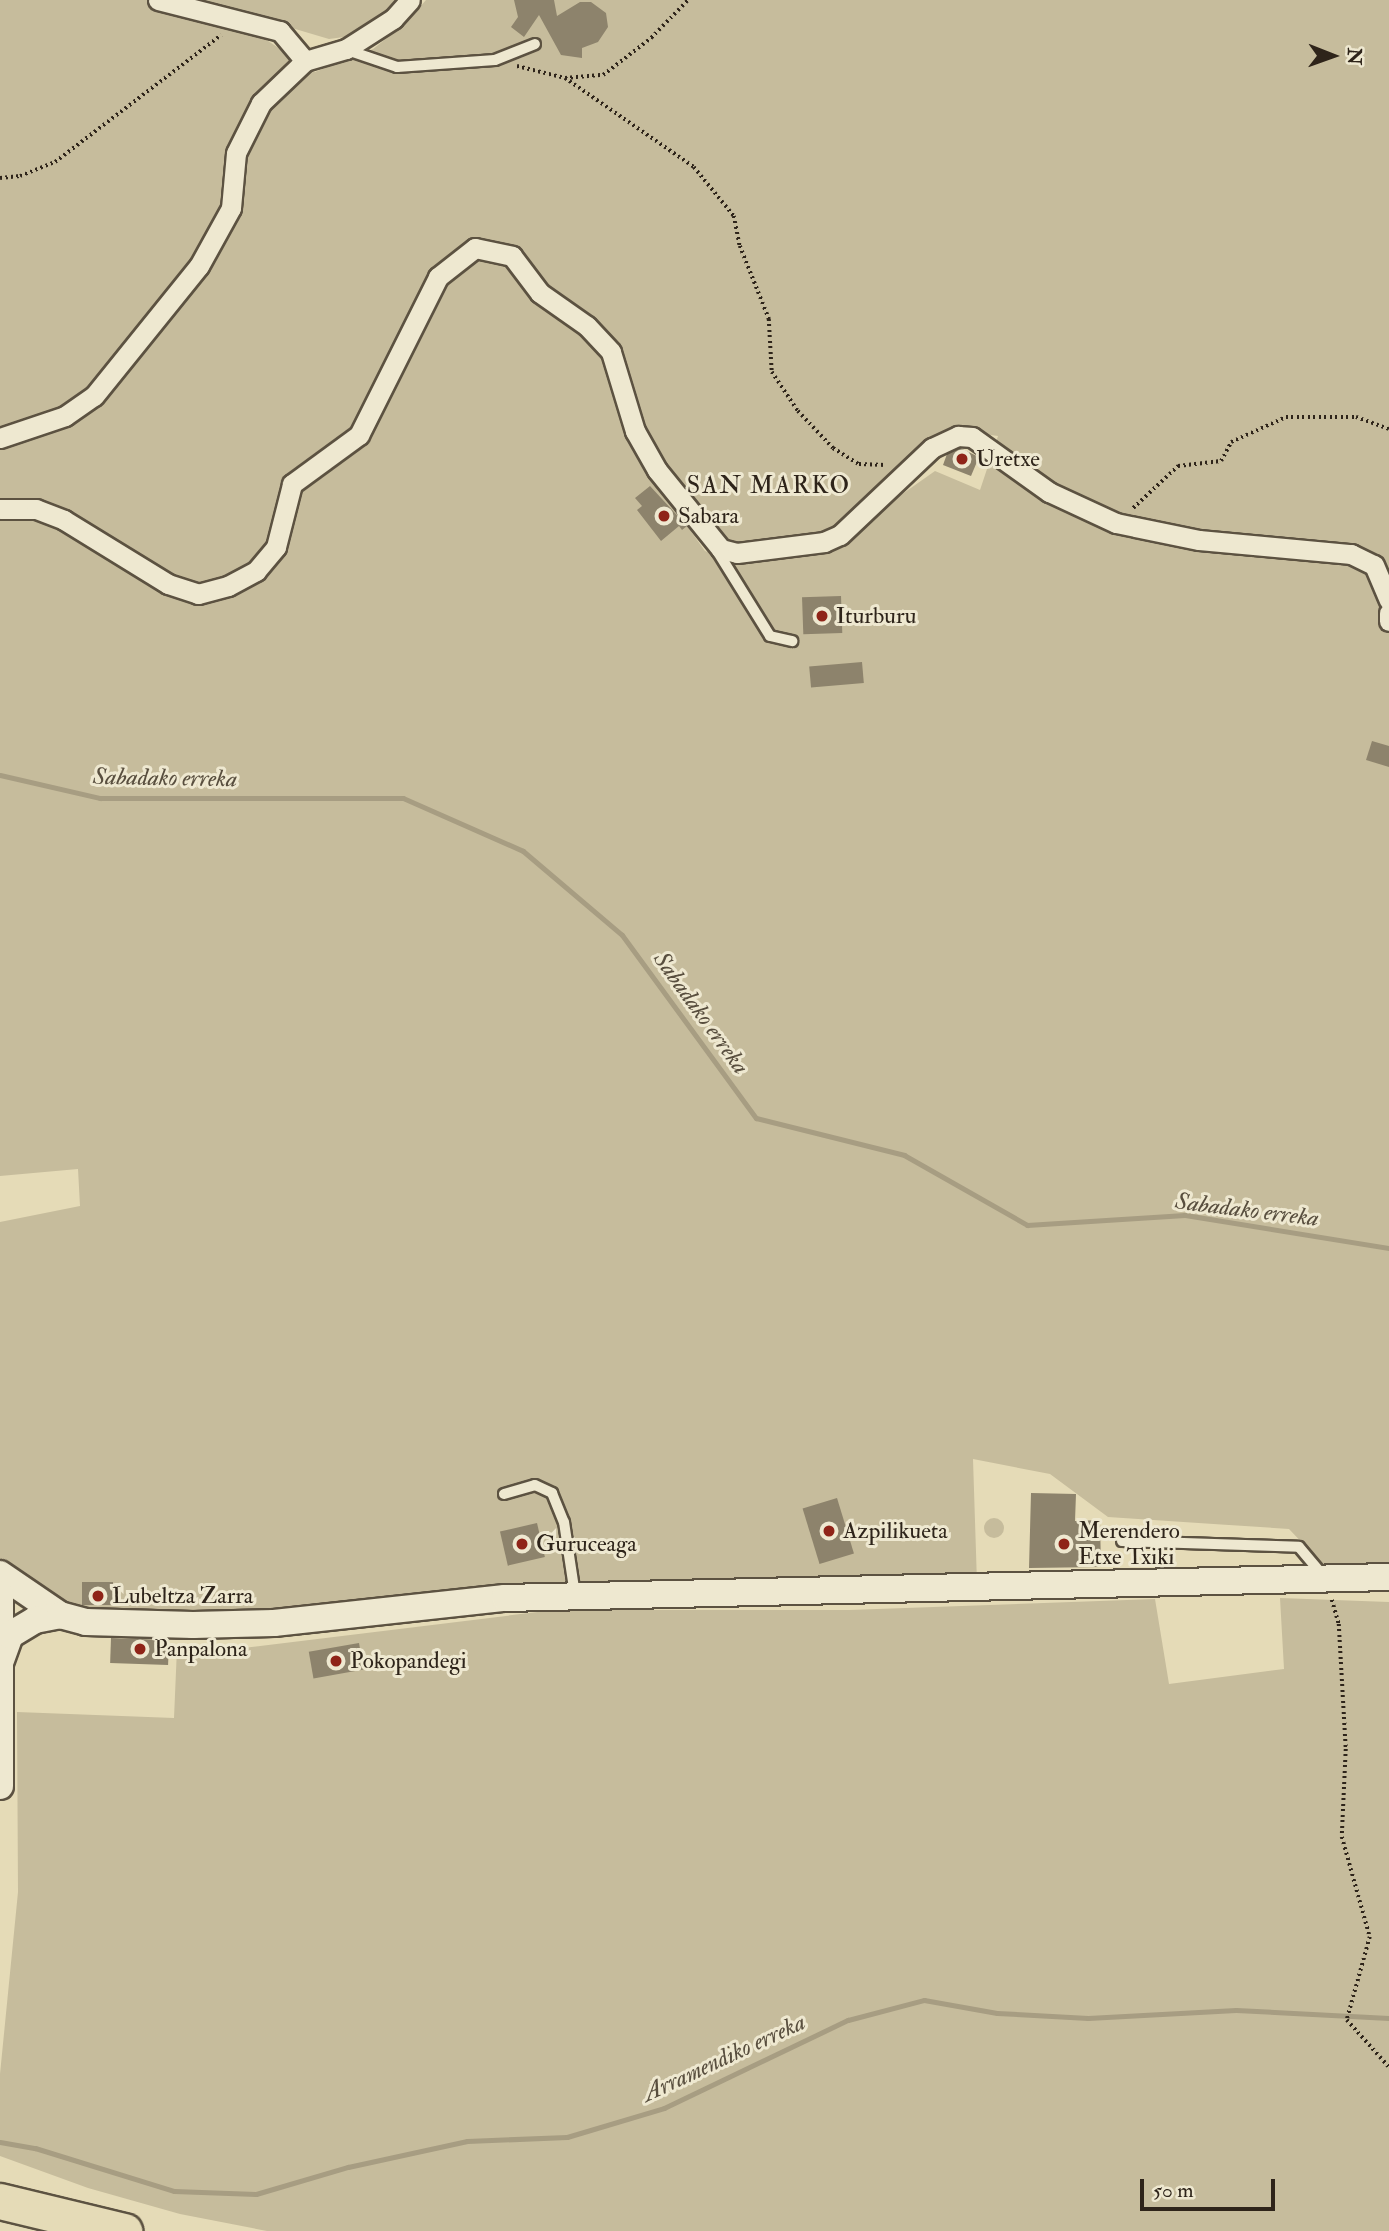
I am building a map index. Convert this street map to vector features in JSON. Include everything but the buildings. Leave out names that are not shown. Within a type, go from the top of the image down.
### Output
[{"type":"highway","points":[[0,2200],[124,2231]]},
{"type":"street","points":[[158,0],[280,32],[305,61]]},
{"type":"street","points":[[0,438],[65,416],[94,397],[199,266],[231,208],[236,153],[261,103],[305,61],[346,49],[393,19],[410,0]]},
{"type":"street","points":[[0,509],[36,509],[64,520],[168,584],[198,594],[228,586],[256,571],[276,547],[292,484],[359,435],[438,277],[475,248],[512,256],[540,293],[587,326],[611,352],[635,431],[657,470],[711,541],[737,553],[824,542],[840,535],[909,466],[948,438],[972,438],[1049,492],[1116,523],[1199,541],[1351,554],[1374,565],[1389,600]]},
{"type":"street","points":[[1389,613],[1389,621]]},
{"type":"street","points":[[3,1583],[60,1615],[113,1624],[261,1623],[435,1603],[575,1596],[1389,1577]]},
{"type":"street","points":[[1,1660],[10,1635],[16,1600],[3,1583]]},
{"type":"street","points":[[0,1786],[3,1583]]},
{"type":"street","points":[[10,1635],[35,1620],[60,1615]]},
{"type":"lane","points":[[346,49],[397,67],[495,60],[535,44]]},
{"type":"lane","points":[[711,541],[770,636],[792,641]]},
{"type":"lane","points":[[504,1494],[535,1485],[552,1493],[564,1522],[575,1596]]},
{"type":"lane","points":[[1122,1541],[1299,1547],[1324,1577]]},
{"type":"path","points":[[495,60],[565,78],[603,75],[651,37],[688,0]]},
{"type":"path","points":[[0,178],[55,162],[240,21]]},
{"type":"path","points":[[565,78],[675,151],[734,216],[740,246],[769,319],[772,372],[798,411],[833,448],[859,464],[909,466]]},
{"type":"path","points":[[1116,523],[1178,466],[1220,461],[1231,442],[1286,417],[1356,417],[1389,429]]},
{"type":"path","points":[[1324,1577],[1339,1625],[1346,1749],[1342,1836],[1370,1937],[1347,2020],[1389,2067]]},
{"type":"shaded area","points":[[0,0],[159,0],[259,35],[315,72],[373,49],[406,23],[426,0],[1389,0],[1389,1573],[1330,1572],[1289,1529],[1108,1517],[1050,1474],[973,1459],[977,1583],[271,1618],[72,1612],[0,1566],[0,1222],[80,1206],[78,1169],[0,1176]],"holes":[[[622,361],[657,457],[716,539],[736,545],[828,536],[948,429],[998,436],[980,490],[935,471],[817,554],[725,559],[705,551],[639,459],[622,418]]]},
{"type":"shaded area","points":[[197,0],[402,0],[388,16],[352,36],[329,39]]},
{"type":"shaded area","points":[[994,1518],[1001,1521],[1004,1528],[1001,1535],[994,1538],[987,1535],[984,1528],[987,1521]]},
{"type":"shaded area","points":[[1280,1598],[1389,1602],[1389,2231],[267,2231],[180,2214],[88,2188],[0,2156],[0,2074],[18,1892],[17,1712],[174,1718],[177,1648],[243,1648],[554,1610],[849,1610],[1155,1599],[1169,1684],[1284,1669]]},
{"type":"waterway","name":"Sabadako erreka","points":[[0,775],[100,798],[403,798],[523,851],[622,935],[756,1118],[904,1155],[1027,1225],[1185,1215],[1389,1248]]},
{"type":"waterway","name":"Arramendiko erreka","points":[[0,2142],[35,2148],[174,2191],[256,2194],[348,2167],[467,2141],[567,2137],[664,2108],[848,2020],[924,2000],[997,2013],[1088,2018],[1236,2010],[1389,2018]]},
{"type":"place","name":"Uretxe","points":[[962,459]]},
{"type":"place","name":"Sabara","points":[[664,516]]},
{"type":"place","name":"Iturburu","points":[[822,616]]},
{"type":"place","name":"Azpilikueta","points":[[829,1531]]},
{"type":"place","name":"Guruceaga","points":[[522,1544]]},
{"type":"place","name":"Merendero Etxe Txiki","points":[[1064,1544]]},
{"type":"place","name":"Lubeltza Zarra","points":[[98,1596]]},
{"type":"place","name":"Panpalona","points":[[140,1649]]},
{"type":"place","name":"Pokopandegi","points":[[336,1661]]},
{"type":"district","name":"SAN MARKO","points":[[769,486]]}]
